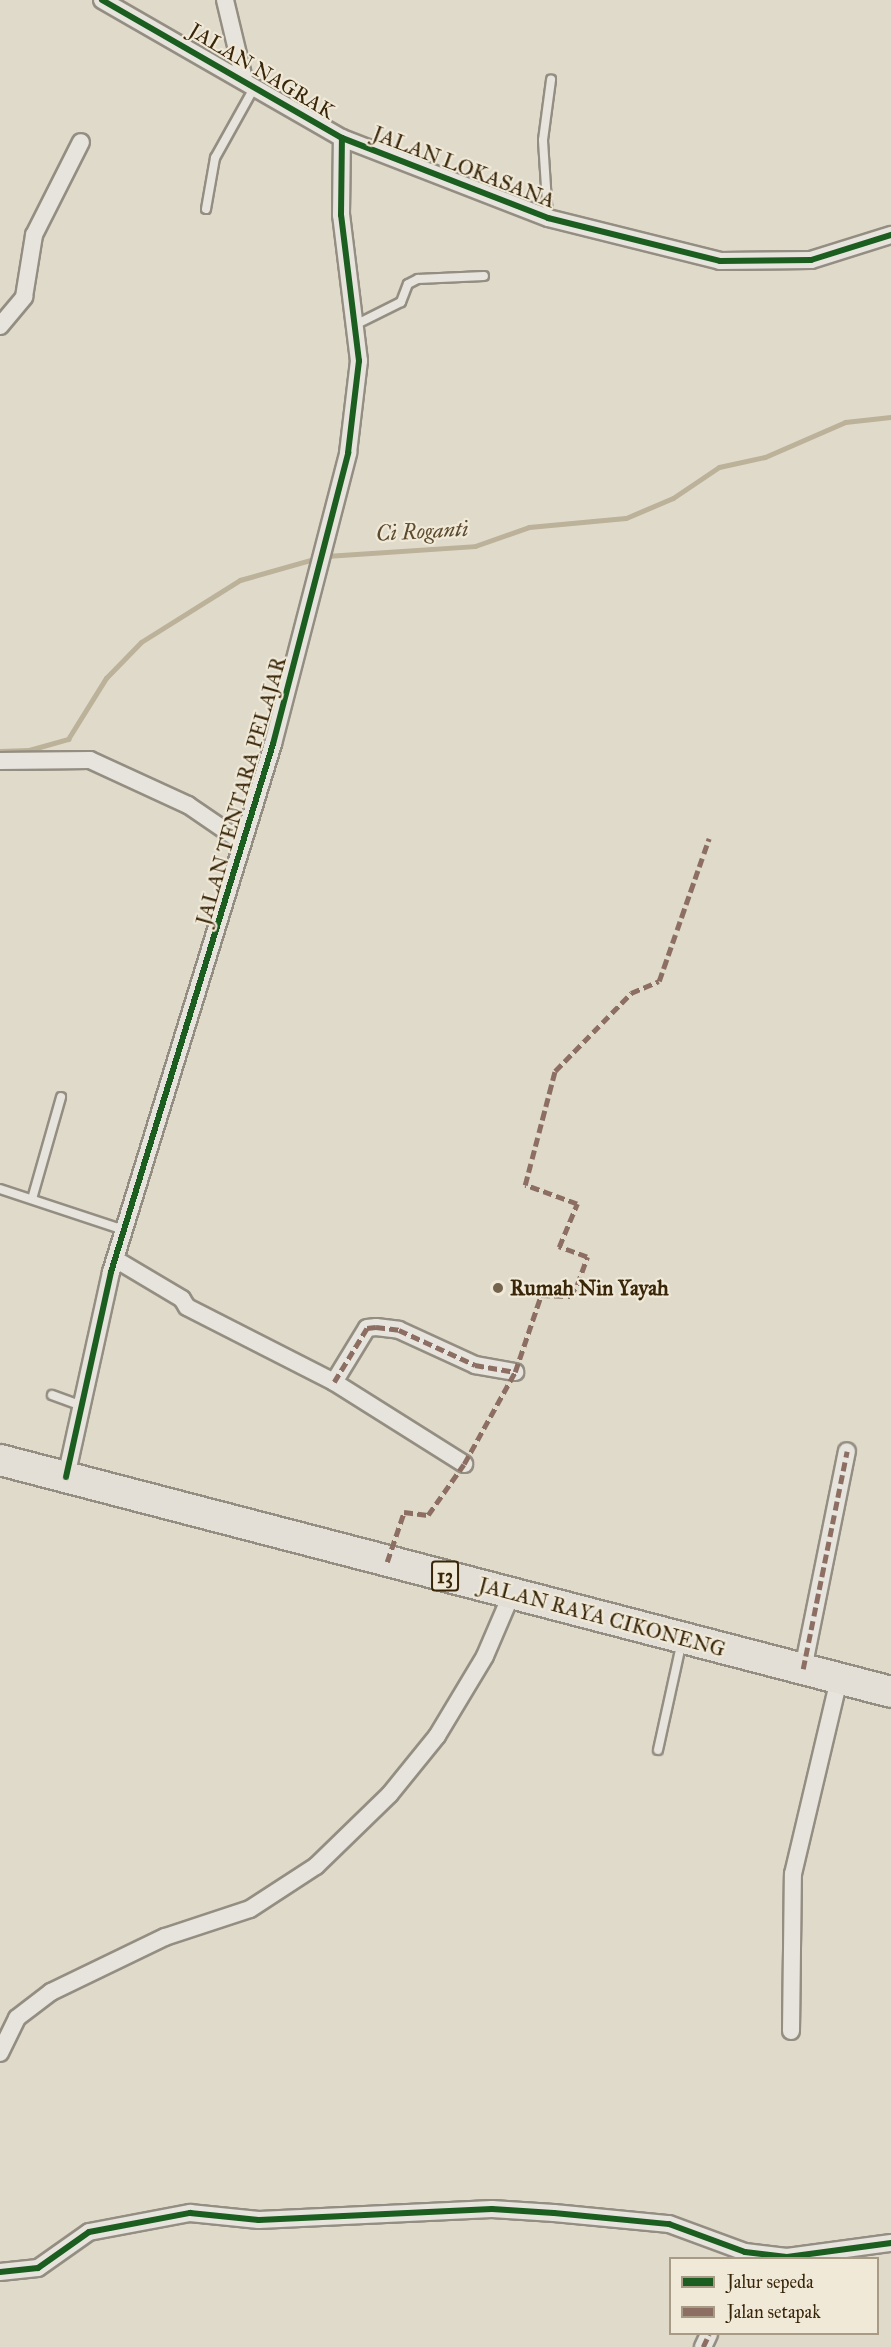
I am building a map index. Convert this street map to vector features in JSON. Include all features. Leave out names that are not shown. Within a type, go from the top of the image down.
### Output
[{"type":"highway","name":"JALAN RAYA CIKONENG","points":[[0,1460],[891,1692]]},
{"type":"street","name":"JALAN NAGRAK","points":[[102,0],[250,82],[342,138]]},
{"type":"street","points":[[225,0],[250,82]]},
{"type":"street","name":"JALAN LOKASANA","points":[[342,138],[548,218],[720,261],[811,260],[891,236]]},
{"type":"street","name":"JALAN TENTARA PELAJAR","points":[[66,1477],[80,1405],[115,1259],[242,842],[321,566],[348,453],[359,361],[357,324],[341,215],[342,138]]},
{"type":"street","points":[[0,326],[24,297],[34,235],[81,142]]},
{"type":"street","points":[[0,761],[90,760],[188,805],[242,842]]},
{"type":"street","points":[[115,1259],[182,1299],[187,1307],[334,1382],[465,1464]]},
{"type":"street","points":[[334,1382],[367,1328],[376,1327],[399,1330],[475,1365],[515,1372]]},
{"type":"street","points":[[803,1669],[847,1451]]},
{"type":"street","points":[[0,2053],[16,2018],[51,1992],[165,1937],[250,1909],[316,1866],[390,1794],[437,1736],[485,1656],[512,1593]]},
{"type":"street","points":[[791,2031],[793,1874],[839,1679]]},
{"type":"street","points":[[0,2272],[38,2268],[89,2232],[190,2212],[279,2220],[492,2209],[669,2224],[724,2251],[787,2257],[891,2243]]},
{"type":"lane","points":[[548,218],[543,140],[551,80]]},
{"type":"lane","points":[[206,209],[214,158],[250,82]]},
{"type":"lane","points":[[357,324],[401,302],[411,281],[484,276]]},
{"type":"lane","points":[[32,1199],[61,1097]]},
{"type":"lane","points":[[0,1189],[124,1230]]},
{"type":"lane","points":[[52,1395],[80,1405]]},
{"type":"lane","points":[[658,1750],[683,1638]]},
{"type":"waterway","name":"Ci Roganti","points":[[326,556],[475,546],[529,527],[626,518],[673,498],[719,467],[765,457],[845,422],[891,417]]},
{"type":"waterway","name":"Ci Roganti","points":[[0,751],[29,750],[68,739],[106,678],[141,642],[240,580],[317,558]]},
{"type":"marked path","points":[[387,1562],[404,1512],[428,1515],[464,1464],[515,1372],[541,1295],[570,1296],[577,1285],[587,1257],[559,1247],[577,1204],[525,1185],[555,1071],[631,993],[659,981],[709,838]]},
{"type":"marked path","points":[[334,1382],[367,1328],[376,1327],[399,1330],[475,1365],[515,1372]]},
{"type":"marked path","points":[[803,1669],[847,1451]]},
{"type":"marked path","points":[[703,2347],[709,2335]]},
{"type":"cycle path","points":[[102,0],[342,138],[548,218],[720,261],[811,260],[891,235]]},
{"type":"cycle path","points":[[66,1477],[111,1272],[273,744],[348,453],[359,361],[341,215],[342,138]]},
{"type":"cycle path","points":[[0,2272],[38,2268],[89,2232],[190,2213],[259,2220],[492,2209],[554,2213],[669,2224],[745,2252],[787,2257],[891,2243]]},
{"type":"place","name":"Rumah Nin Yayah","points":[[498,1288]]}]
